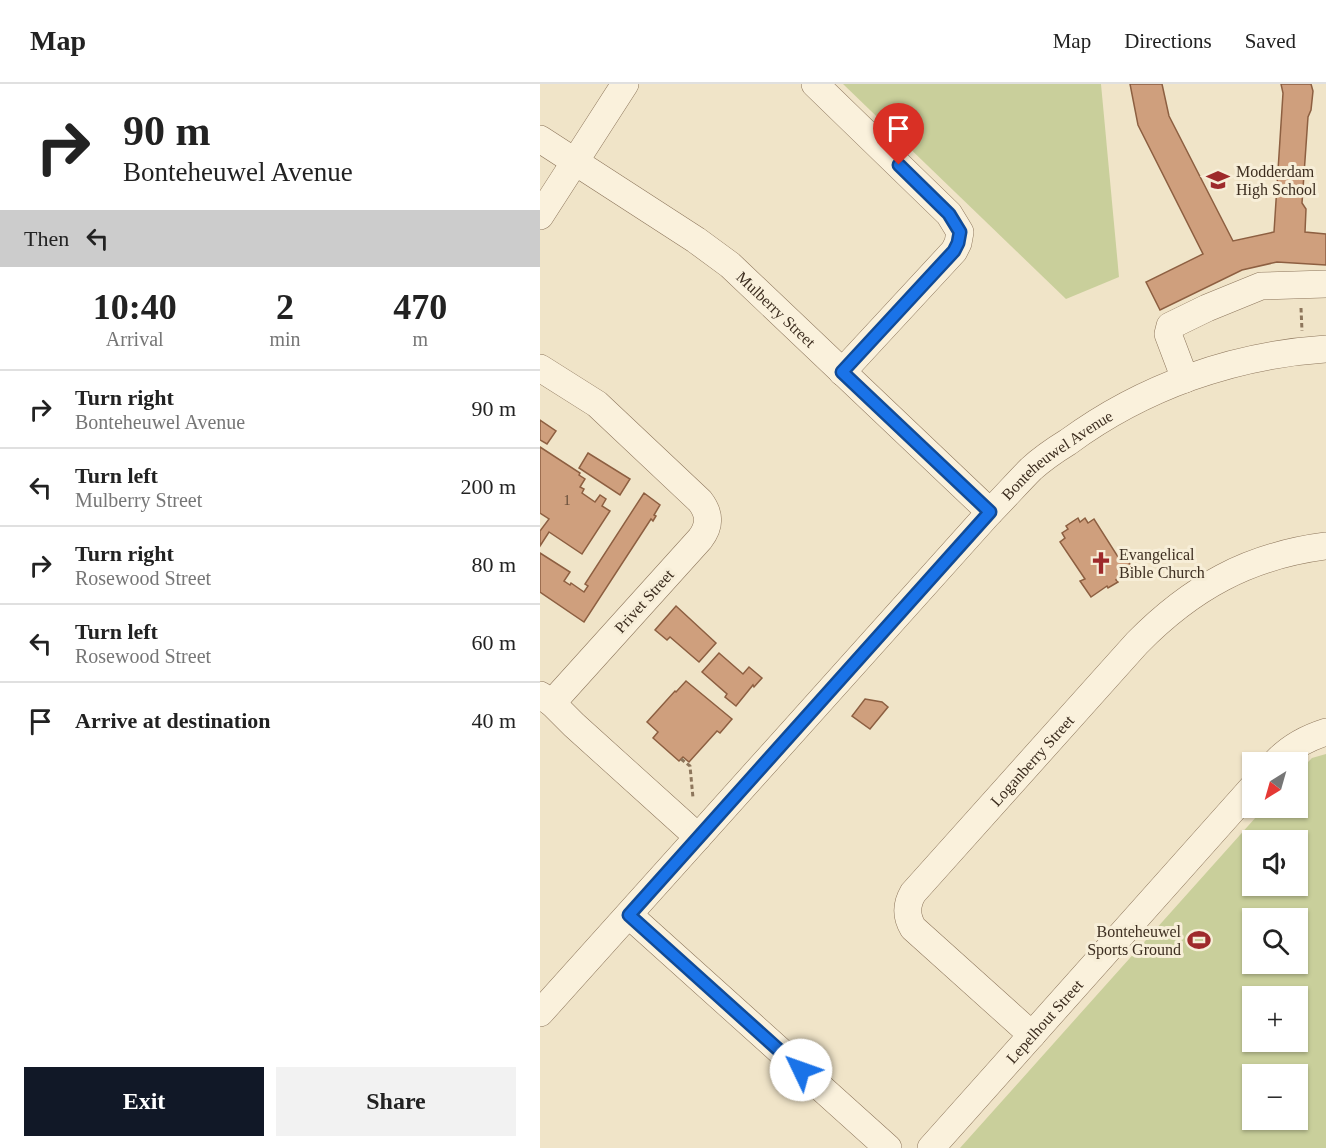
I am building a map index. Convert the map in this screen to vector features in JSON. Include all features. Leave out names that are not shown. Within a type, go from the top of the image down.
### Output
[{"type":"street","points":[[540,216],[625,84]]},
{"type":"street","points":[[815,84],[949,214],[960,232],[954,251],[842,372]]},
{"type":"street","name":"Mulberry Street","points":[[540,139],[696,240],[730,265],[990,512]]},
{"type":"street","points":[[1185,380],[1168,334],[1170,326],[1261,286],[1326,284]]},
{"type":"street","name":"Bonteheuwel Avenue","points":[[546,995],[629,915],[990,512],[1032,469],[1079,434],[1159,389],[1207,371],[1248,360],[1326,349]]},
{"type":"street","name":"Privet Street","points":[[540,368],[597,404],[700,501],[708,515],[707,529],[700,539],[546,699],[698,837]]},
{"type":"street","name":"Loganberry Street","points":[[1032,1035],[913,928],[908,914],[913,893],[1137,643],[1174,608],[1210,584],[1240,568],[1287,553],[1326,546]]},
{"type":"street","points":[[1287,752],[1303,741],[1326,732]]},
{"type":"street","name":"Lepelhout Street","points":[[931,1148],[1242,799]]},
{"type":"street","points":[[629,915],[888,1148]]},
{"type":"path","points":[[681,759],[690,766],[693,798]]},
{"type":"green space","points":[[843,84],[1101,84],[1119,277],[1066,299]]},
{"type":"green space","name":"Bonteheuwel Sports Ground","points":[[1326,754],[1326,1148],[960,1148],[1242,833],[1242,896],[1308,896],[1308,830],[1244,830],[1255,818],[1308,818],[1308,762],[1312,758]]},
{"type":"building","points":[[1130,84],[1162,84],[1169,116],[1233,241],[1274,232],[1283,93],[1281,84],[1311,84],[1313,91],[1308,117],[1302,203],[1306,209],[1305,232],[1326,234],[1326,265],[1277,262],[1242,270],[1160,310],[1146,282],[1203,254],[1138,125]]},
{"type":"building","points":[[540,420],[556,431],[547,444],[540,440]]},
{"type":"building","points":[[540,447],[580,473],[579,475],[585,479],[580,487],[584,489],[582,493],[595,502],[600,495],[606,499],[602,506],[610,511],[582,554],[549,532],[540,546],[540,531],[549,519],[540,513]]},
{"type":"building","points":[[588,453],[630,479],[620,495],[579,468]]},
{"type":"building","points":[[644,493],[660,505],[654,515],[656,516],[653,521],[651,519],[584,622],[540,592],[540,553],[570,572],[564,581],[584,592],[588,586],[585,584]]},
{"type":"building","name":"Evangelical Bible Church","points":[[1078,518],[1080,522],[1085,518],[1088,523],[1094,519],[1118,557],[1123,553],[1133,569],[1116,580],[1118,582],[1108,588],[1107,586],[1091,597],[1080,581],[1085,579],[1060,542],[1065,538],[1062,533],[1068,529],[1066,526]]},
{"type":"building","points":[[676,606],[716,643],[699,662],[670,637],[667,640],[655,630]]},
{"type":"building","points":[[719,653],[743,674],[749,667],[762,678],[754,687],[753,685],[736,706],[725,697],[727,694],[702,672]]},
{"type":"building","points":[[686,681],[732,719],[720,733],[717,731],[689,762],[683,757],[679,761],[653,738],[658,732],[647,722]]},
{"type":"building","points":[[865,699],[882,702],[888,707],[870,729],[852,716]]},
{"type":"place","name":"Modderdam High School","points":[[1218,180]]},
{"type":"place","name":"Evangelical Bible Church","points":[[1101,563]]},
{"type":"place","name":"Bonteheuwel Sports Ground","points":[[1199,940]]},
{"type":"route","points":[[801,1070],[629,915],[990,512],[842,372],[954,251],[958,243],[960,232],[949,214],[899,165]]}]
